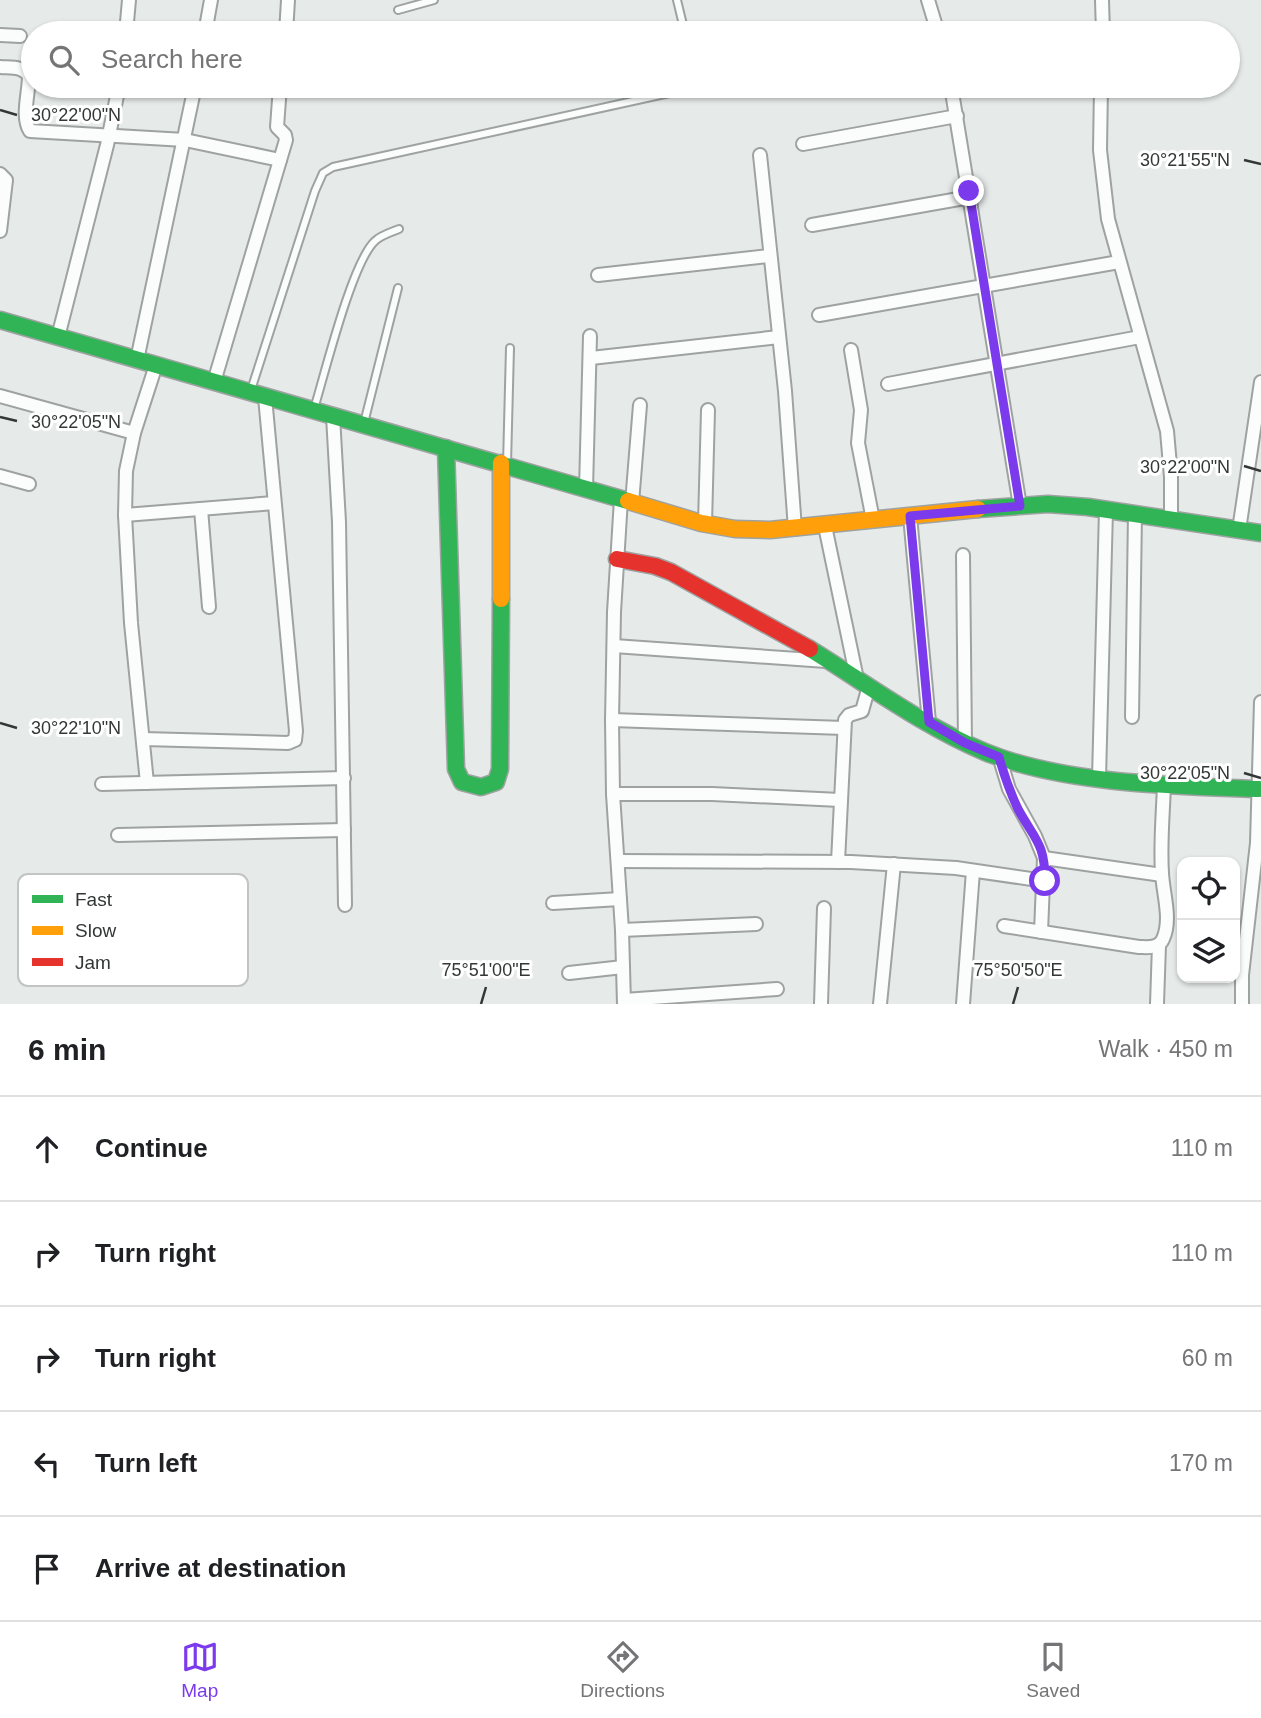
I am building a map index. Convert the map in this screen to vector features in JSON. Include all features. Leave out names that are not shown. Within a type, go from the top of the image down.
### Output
[{"type":"street","points":[[127,21],[128,0]]},
{"type":"street","points":[[207,21],[211,0]]},
{"type":"street","points":[[287,21],[288,0]]},
{"type":"street","points":[[928,0],[934,21]]},
{"type":"street","points":[[1102,0],[1103,21]]},
{"type":"street","points":[[0,35],[20,36]]},
{"type":"street","points":[[0,67],[21,69]]},
{"type":"street","points":[[27,98],[27,127],[30,131],[185,140],[280,160]]},
{"type":"street","points":[[58,337],[116,98]]},
{"type":"street","points":[[137,360],[193,98]]},
{"type":"street","points":[[214,382],[286,140],[277,127],[278,98]]},
{"type":"street","points":[[953,98],[1020,506]]},
{"type":"street","points":[[1101,98],[1100,150],[1112,240],[1167,430],[1171,464],[1171,520]]},
{"type":"street","points":[[803,144],[957,116]]},
{"type":"street","points":[[760,155],[795,529]]},
{"type":"street","points":[[0,174],[6,180],[0,231]]},
{"type":"street","points":[[811,225],[970,197]]},
{"type":"street","points":[[598,275],[769,256]]},
{"type":"street","points":[[819,315],[1119,262]]},
{"type":"street","points":[[0,320],[705,524],[736,529],[795,529],[1048,505],[1107,510],[1261,533]]},
{"type":"street","points":[[586,489],[590,336]]},
{"type":"street","points":[[591,358],[779,337]]},
{"type":"street","points":[[888,384],[1140,337]]},
{"type":"street","points":[[851,350],[861,410],[858,443],[873,520]]},
{"type":"street","points":[[147,783],[131,623],[125,515],[126,471],[134,433],[156,365]]},
{"type":"street","points":[[1239,530],[1261,382]]},
{"type":"street","points":[[143,739],[288,743],[295,740],[274,503],[258,394]]},
{"type":"street","points":[[0,396],[134,433]]},
{"type":"street","points":[[640,405],[617,559],[612,720],[613,794],[624,1002],[777,989]]},
{"type":"street","points":[[705,524],[708,410]]},
{"type":"street","points":[[333,416],[339,522],[345,905]]},
{"type":"street","points":[[446,448],[452,558],[456,769],[462,782],[481,787],[496,782],[500,769],[504,465]]},
{"type":"street","points":[[0,476],[29,484]]},
{"type":"street","points":[[125,515],[274,503]]},
{"type":"street","points":[[201,509],[209,607]]},
{"type":"street","points":[[1099,778],[1107,510]]},
{"type":"street","points":[[1132,717],[1135,514]]},
{"type":"street","points":[[910,516],[929,722]]},
{"type":"street","points":[[825,526],[863,682],[862,710],[849,715],[845,720],[838,862]]},
{"type":"street","points":[[963,555],[965,743]]},
{"type":"street","points":[[617,559],[640,562],[671,572],[790,637],[965,743],[999,757],[1066,774],[1164,785],[1259,789]]},
{"type":"street","points":[[614,646],[830,662]]},
{"type":"street","points":[[1242,1004],[1242,975],[1258,843],[1261,702]]},
{"type":"street","points":[[612,720],[844,728]]},
{"type":"street","points":[[999,757],[1009,789],[1044,858],[1041,932]]},
{"type":"street","points":[[102,784],[344,778]]},
{"type":"street","points":[[1004,926],[1139,947],[1158,945],[1163,940],[1167,899],[1162,875],[1164,785]]},
{"type":"street","points":[[613,794],[712,794],[840,800]]},
{"type":"street","points":[[118,835],[345,830]]},
{"type":"street","points":[[1044,858],[1162,875]]},
{"type":"street","points":[[618,861],[894,864],[1045,881]]},
{"type":"street","points":[[880,1004],[894,864]]},
{"type":"street","points":[[963,1004],[973,871]]},
{"type":"street","points":[[554,903],[620,899]]},
{"type":"street","points":[[821,1004],[824,908]]},
{"type":"street","points":[[622,930],[756,924]]},
{"type":"street","points":[[1157,1004],[1158,945]]},
{"type":"street","points":[[569,973],[623,967]]},
{"type":"lane","points":[[398,10],[434,0]]},
{"type":"lane","points":[[677,0],[682,21]]},
{"type":"lane","points":[[258,394],[315,191],[323,173],[333,167],[647,98]]},
{"type":"lane","points":[[313,411],[356,273],[376,239],[400,229]]},
{"type":"lane","points":[[364,425],[398,288]]},
{"type":"lane","points":[[504,465],[510,348]]},
{"type":"traffic: fast","points":[[0,320],[628,501]]},
{"type":"traffic: fast","points":[[446,448],[456,769],[462,782],[481,787],[496,782],[500,769],[501,599]]},
{"type":"traffic: fast","points":[[978,509],[1048,504],[1088,507],[1261,533]]},
{"type":"traffic: fast","points":[[810,649],[940,730],[985,752],[1016,763],[1049,771],[1120,781],[1259,789]]},
{"type":"traffic: slow","points":[[501,463],[501,599]]},
{"type":"traffic: slow","points":[[628,501],[701,523],[735,529],[770,530],[978,509]]},
{"type":"traffic: jam","points":[[617,559],[671,572],[810,649]]},
{"type":"route","points":[[969,191],[1020,506],[910,516],[929,722],[965,743],[999,757],[1009,789],[1041,848],[1045,861],[1045,881]]}]
